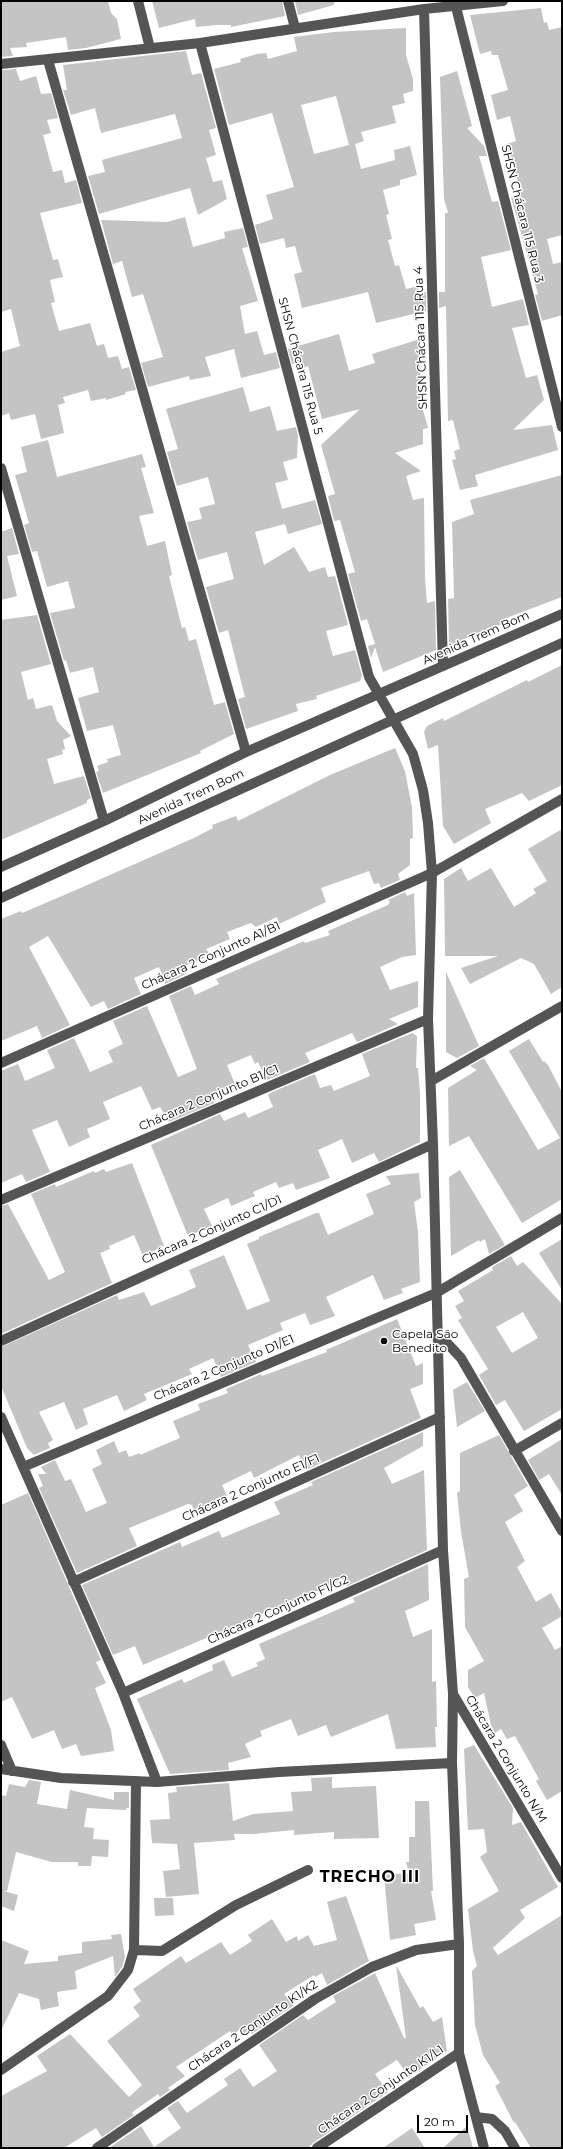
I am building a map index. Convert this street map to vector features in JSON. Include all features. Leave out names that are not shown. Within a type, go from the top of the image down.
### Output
[{"type":"street","points":[[138,1],[150,48]]},
{"type":"street","points":[[288,1],[295,28]]},
{"type":"street","points":[[1,64],[200,43],[448,5],[503,1]]},
{"type":"street","name":"SHSN Chácara 115 Rua 3","points":[[448,5],[562,427]]},
{"type":"street","name":"SHSN Chácara 115 Rua 4","points":[[424,9],[443,666]]},
{"type":"street","name":"SHSN Chácara 115 Rua 5","points":[[200,43],[369,677],[378,694]]},
{"type":"street","points":[[48,60],[246,752]]},
{"type":"street","points":[[1,468],[104,822]]},
{"type":"street","name":"Avenida Trem Bom","points":[[1,867],[104,822],[246,752],[562,614]]},
{"type":"street","name":"Avenida Trem Bom","points":[[1,898],[562,643]]},
{"type":"street","points":[[378,694],[413,754],[423,790],[432,873],[428,1020],[434,1144],[436,1293],[443,1550],[453,1694],[452,1763],[459,1944],[459,2053],[484,2148]]},
{"type":"street","name":"Chácara 2 Conjunto A1/B1","points":[[1,1063],[432,873],[562,799]]},
{"type":"street","points":[[430,1082],[562,1006]]},
{"type":"street","name":"Chácara 2 Conjunto B1/C1","points":[[1,1200],[428,1020]]},
{"type":"street","name":"Chácara 2 Conjunto C1/D1","points":[[1,1341],[434,1144]]},
{"type":"street","name":"Chácara 2 Conjunto D1/E1","points":[[23,1467],[436,1293],[562,1218]]},
{"type":"street","points":[[438,1341],[447,1343],[460,1358],[514,1452],[562,1531]]},
{"type":"street","points":[[1,1417],[123,1693],[157,1782]]},
{"type":"street","name":"Chácara 2 Conjunto E1/F1","points":[[73,1582],[440,1418]]},
{"type":"street","points":[[514,1452],[562,1423]]},
{"type":"street","name":"Chácara 2 Conjunto F1/G2","points":[[123,1693],[443,1550]]},
{"type":"street","name":"Chácara 2 Conjunto N/M","points":[[453,1694],[562,1878]]},
{"type":"street","points":[[1,1746],[12,1771]]},
{"type":"street","points":[[1,1769],[61,1778],[157,1782],[279,1772],[452,1763]]},
{"type":"street","points":[[1,2070],[108,1996],[128,1970],[134,1950],[136,1781]]},
{"type":"street","points":[[134,1950],[162,1950],[236,1905],[308,1870]]},
{"type":"street","name":"Chácara 2 Conjunto K1/K2","points":[[96,2148],[315,1999],[372,1967],[409,1953],[459,1944]]},
{"type":"street","name":"Chácara 2 Conjunto K1/L1","points":[[317,2148],[459,2053]]},
{"type":"street","points":[[476,2117],[492,2119],[505,2131],[515,2148]]},
{"type":"building","points":[[1,1],[108,1],[111,13],[117,19],[121,39],[86,48],[68,50],[66,37],[26,43],[27,47],[10,48],[13,56],[1,57]]},
{"type":"building","points":[[152,1],[282,1],[285,16],[231,27],[231,25],[217,25],[196,27],[195,19],[159,28]]},
{"type":"building","points":[[295,1],[334,1],[334,5],[298,15]]},
{"type":"building","points":[[541,8],[544,23],[547,22],[549,30],[562,27],[562,235],[547,239],[553,264],[562,262],[562,315],[542,321],[535,295],[538,294],[511,197],[521,195],[511,156],[507,156],[504,145],[516,141],[510,116],[497,120],[491,95],[508,90],[498,55],[492,55],[491,51],[480,54],[470,15]]},
{"type":"building","points":[[406,28],[406,55],[413,79],[413,91],[403,94],[405,103],[392,106],[396,123],[361,132],[364,141],[355,144],[361,169],[395,160],[394,150],[410,146],[417,175],[400,180],[400,185],[383,190],[389,214],[386,215],[392,239],[388,240],[395,266],[399,265],[406,289],[419,286],[419,292],[426,292],[426,311],[376,323],[368,292],[302,308],[294,274],[302,272],[295,246],[286,248],[284,238],[260,244],[255,225],[273,219],[266,195],[294,187],[272,113],[229,125],[214,69],[241,62],[240,59],[257,54],[266,53],[268,59],[297,51],[294,37],[334,32]],"holes":[[[336,96],[349,145],[314,154],[301,105]]]},
{"type":"building","points":[[186,51],[192,75],[201,73],[216,128],[209,130],[216,155],[206,158],[213,182],[222,180],[227,199],[198,215],[190,188],[99,214],[88,176],[105,172],[102,160],[182,138],[175,114],[101,133],[95,108],[71,115],[63,90],[67,90],[63,65]]},
{"type":"building","points":[[16,69],[20,81],[36,76],[41,94],[51,93],[58,118],[47,120],[51,133],[43,135],[53,172],[62,170],[65,183],[76,180],[82,203],[40,213],[53,260],[58,259],[63,277],[50,280],[55,302],[51,303],[59,331],[90,323],[97,346],[104,344],[108,358],[118,356],[122,369],[129,367],[136,390],[125,392],[126,394],[106,400],[106,398],[91,401],[88,390],[63,397],[65,403],[58,405],[64,433],[41,439],[35,414],[11,420],[9,413],[1,416],[1,352],[20,346],[11,309],[1,312],[1,70]]},
{"type":"building","points":[[457,71],[472,126],[467,128],[484,146],[487,156],[479,156],[492,202],[498,201],[511,250],[481,257],[492,307],[523,299],[529,325],[512,328],[526,378],[537,375],[544,400],[513,430],[552,425],[558,450],[475,475],[478,486],[460,490],[452,460],[456,459],[454,451],[460,449],[453,420],[448,421],[446,306],[439,308],[439,292],[445,292],[445,213],[448,213],[444,199],[440,77]]},
{"type":"building","points":[[185,217],[193,247],[225,238],[224,232],[243,228],[248,247],[242,248],[258,301],[240,306],[245,334],[257,331],[264,355],[276,352],[280,368],[241,378],[234,349],[205,357],[211,376],[190,380],[189,376],[148,387],[141,363],[163,357],[143,294],[132,297],[122,261],[113,264],[101,220],[167,222]]},
{"type":"building","points":[[339,334],[349,371],[375,363],[372,354],[420,339],[421,403],[428,428],[423,429],[423,444],[395,453],[421,471],[406,476],[413,500],[424,498],[425,578],[427,603],[435,601],[436,650],[383,672],[375,647],[371,658],[368,646],[375,644],[367,619],[361,621],[348,574],[355,572],[340,520],[334,521],[328,496],[335,494],[321,445],[360,409],[322,419],[308,366],[299,370],[297,363],[292,364],[288,349]]},
{"type":"building","points":[[243,387],[250,412],[270,406],[277,431],[296,427],[298,436],[297,458],[283,462],[288,480],[275,483],[282,509],[315,500],[322,524],[288,534],[285,524],[255,532],[264,565],[294,547],[309,572],[325,567],[328,577],[335,576],[348,625],[326,631],[333,656],[355,650],[362,676],[360,681],[316,696],[317,699],[296,704],[298,711],[246,729],[238,699],[245,697],[228,630],[219,633],[206,587],[234,579],[227,552],[198,560],[187,522],[202,519],[199,508],[215,504],[208,477],[177,486],[167,452],[178,449],[166,409]]},
{"type":"building","points":[[48,440],[57,477],[142,454],[146,467],[141,468],[154,513],[139,516],[147,546],[165,541],[172,575],[169,576],[182,628],[185,627],[189,641],[196,639],[214,705],[225,702],[234,734],[200,751],[201,753],[103,793],[96,772],[99,771],[97,766],[108,762],[107,759],[121,755],[113,725],[87,731],[78,698],[99,692],[93,667],[70,673],[66,660],[64,661],[50,613],[75,608],[68,581],[47,587],[37,551],[32,552],[24,525],[29,523],[15,475],[27,472],[21,447]]},
{"type":"building","points":[[562,475],[562,597],[509,617],[502,624],[449,645],[448,599],[454,598],[452,522],[474,514],[470,500]]},
{"type":"building","points":[[12,528],[19,554],[7,556],[17,596],[1,600],[1,532]]},
{"type":"building","points":[[37,615],[51,664],[21,672],[28,700],[33,698],[36,709],[52,705],[57,721],[71,736],[63,740],[65,749],[62,750],[63,754],[47,759],[54,784],[84,776],[91,798],[87,800],[87,803],[1,840],[1,620]]},
{"type":"building","points":[[562,665],[562,785],[529,801],[522,793],[485,809],[491,823],[454,844],[443,826],[438,745],[428,749],[424,732],[427,726],[443,718],[444,721],[527,680],[528,682]]},
{"type":"building","points":[[395,748],[405,771],[412,808],[413,838],[410,839],[410,865],[398,874],[400,880],[381,888],[379,883],[374,884],[369,871],[321,888],[326,902],[279,924],[277,917],[256,927],[251,923],[227,932],[230,939],[206,949],[210,955],[183,967],[186,974],[165,984],[159,967],[134,978],[141,994],[108,1009],[104,1001],[91,1007],[48,936],[29,947],[70,1025],[42,1038],[37,1026],[1,1041],[1,919],[21,911],[22,913],[196,837],[213,828],[212,825],[236,816],[238,821],[330,775]]},
{"type":"building","points":[[562,829],[562,987],[551,994],[534,964],[521,958],[470,984],[461,968],[498,956],[445,956],[444,879],[461,868],[468,881],[491,868],[514,907],[536,893],[533,889],[547,881],[528,849]]},
{"type":"building","points":[[405,892],[407,896],[414,893],[416,955],[402,957],[380,967],[390,990],[418,981],[418,1007],[389,1019],[398,1024],[357,1042],[352,1033],[305,1053],[310,1062],[267,1080],[258,1062],[255,1064],[251,1055],[227,1065],[235,1084],[210,1095],[214,1103],[169,1122],[160,1107],[152,1110],[141,1086],[103,1102],[110,1119],[87,1129],[90,1137],[69,1147],[57,1120],[32,1130],[50,1172],[26,1182],[22,1174],[1,1183],[1,1071],[18,1064],[25,1081],[55,1068],[47,1050],[74,1038],[90,1072],[113,1062],[108,1051],[123,1044],[113,1021],[147,1006],[178,1077],[197,1069],[169,996],[191,986],[195,995],[219,984],[216,979],[304,941],[305,943],[330,935],[328,931],[388,905],[390,902],[388,900]]},
{"type":"building","points":[[446,972],[479,1046],[457,1058],[446,1052]]},
{"type":"building","points":[[412,1033],[417,1036],[416,1068],[418,1068],[420,1093],[420,1142],[379,1162],[374,1153],[352,1163],[342,1139],[318,1150],[330,1178],[296,1190],[293,1183],[279,1188],[276,1182],[253,1192],[255,1196],[231,1206],[228,1198],[204,1209],[212,1226],[188,1236],[151,1145],[220,1114],[224,1121],[245,1112],[248,1118],[273,1107],[268,1095],[272,1092],[315,1074],[320,1088],[331,1085],[334,1091],[370,1076],[362,1054]]},
{"type":"building","points":[[529,1039],[543,1062],[544,1061],[548,1065],[562,1092],[562,1199],[522,1223],[469,1136],[449,1146],[448,1088],[477,1070],[470,1066],[484,1058],[538,1150],[560,1138],[509,1051]]},
{"type":"building","points":[[132,1163],[164,1246],[143,1256],[134,1235],[109,1246],[110,1249],[100,1253],[112,1283],[1,1334],[1,1206],[8,1204],[49,1280],[65,1272],[31,1194],[55,1184],[56,1187],[94,1171],[95,1173],[104,1169],[106,1172]]},
{"type":"building","points":[[460,1170],[505,1245],[489,1254],[485,1239],[480,1242],[479,1240],[451,1256],[449,1177]]},
{"type":"building","points":[[419,1173],[421,1198],[414,1202],[418,1232],[420,1282],[401,1289],[403,1293],[384,1300],[373,1275],[326,1297],[335,1316],[310,1325],[305,1313],[280,1323],[283,1330],[248,1345],[256,1362],[221,1377],[213,1358],[189,1369],[192,1374],[144,1394],[147,1400],[124,1411],[117,1395],[83,1409],[88,1424],[76,1430],[64,1402],[39,1412],[53,1440],[48,1443],[50,1448],[34,1455],[27,1448],[1,1386],[1,1347],[117,1295],[119,1300],[144,1292],[151,1306],[178,1295],[196,1287],[189,1270],[224,1255],[247,1310],[270,1301],[247,1244],[259,1239],[259,1237],[316,1213],[319,1213],[328,1235],[374,1214],[366,1194],[391,1184],[386,1176]]},
{"type":"building","points":[[562,1239],[562,1290],[539,1253]]},
{"type":"building","points":[[511,1256],[517,1266],[523,1262],[562,1304],[562,1409],[524,1431],[505,1400],[496,1405],[479,1375],[488,1369],[458,1320],[462,1318],[455,1306],[464,1301],[458,1291],[493,1270],[492,1267]],"holes":[[[523,1312],[538,1338],[512,1353],[496,1327]]]},
{"type":"building","points":[[397,1319],[416,1366],[423,1363],[423,1384],[410,1389],[421,1418],[306,1470],[299,1455],[254,1478],[251,1471],[222,1485],[227,1496],[209,1504],[210,1507],[194,1513],[192,1505],[188,1504],[129,1528],[137,1546],[77,1573],[39,1488],[43,1486],[38,1474],[46,1474],[41,1467],[55,1460],[65,1481],[71,1479],[86,1512],[107,1503],[92,1469],[102,1464],[96,1450],[114,1441],[119,1453],[126,1450],[129,1457],[140,1453],[140,1455],[180,1438],[173,1421],[200,1410],[198,1404],[228,1393],[226,1389],[261,1374],[262,1376],[327,1352],[326,1350]]},
{"type":"building","points":[[467,1382],[485,1411],[457,1427],[453,1390]]},
{"type":"building","points":[[423,1432],[423,1446],[384,1468],[392,1484],[424,1470],[427,1550],[347,1586],[344,1579],[143,1665],[135,1646],[113,1655],[82,1585],[180,1542],[182,1547],[219,1531],[222,1538],[280,1514],[274,1502],[313,1485],[311,1482]]},
{"type":"building","points":[[499,1435],[528,1486],[514,1495],[523,1511],[505,1522],[525,1561],[517,1567],[536,1602],[551,1593],[562,1613],[562,1616],[542,1628],[555,1650],[562,1646],[562,1791],[547,1800],[536,1781],[539,1779],[515,1736],[507,1739],[501,1729],[495,1733],[491,1725],[484,1693],[475,1698],[468,1687],[468,1670],[484,1661],[465,1627],[464,1579],[469,1577],[461,1532],[457,1493],[460,1491],[460,1453]]},
{"type":"building","points":[[562,1439],[562,1495],[549,1474],[539,1480],[528,1460]]},
{"type":"building","points":[[28,1493],[101,1660],[96,1662],[106,1683],[95,1688],[111,1730],[114,1751],[81,1756],[76,1744],[62,1749],[54,1730],[32,1739],[12,1697],[1,1702],[1,1505]]},
{"type":"building","points":[[428,1564],[429,1600],[405,1611],[413,1637],[432,1629],[432,1682],[436,1681],[436,1747],[396,1749],[388,1714],[331,1737],[326,1725],[298,1736],[291,1719],[260,1731],[262,1736],[245,1744],[251,1757],[228,1763],[229,1770],[170,1774],[137,1699],[182,1679],[184,1683],[213,1670],[212,1665],[224,1660],[232,1677],[258,1666],[256,1663],[265,1659],[259,1644],[355,1602],[353,1598]]},
{"type":"building","points":[[474,1745],[513,1808],[512,1825],[521,1822],[558,1887],[520,1910],[525,1918],[493,1948],[498,1955],[562,1915],[562,2148],[531,2148],[515,2122],[514,2123],[495,2086],[500,2083],[483,2055],[475,2025],[472,1971],[477,1966],[473,1951],[468,1909],[499,1891],[480,1857],[487,1852],[484,1829],[468,1830],[464,1749]]},
{"type":"building","points":[[332,1777],[332,1788],[376,1786],[379,1838],[334,1839],[334,1832],[294,1835],[294,1830],[254,1834],[234,1834],[235,1840],[194,1843],[199,1894],[166,1897],[163,1871],[180,1869],[177,1844],[152,1843],[150,1820],[170,1819],[168,1793],[177,1792],[176,1787],[229,1783],[233,1821],[253,1814],[293,1811],[291,1792],[312,1791],[311,1778]]},
{"type":"building","points":[[29,1780],[41,1782],[37,1804],[67,1809],[70,1790],[114,1800],[114,1792],[129,1792],[129,1808],[126,1808],[126,1810],[87,1808],[84,1827],[94,1828],[93,1839],[109,1840],[108,1857],[92,1856],[91,1866],[78,1866],[78,1862],[52,1862],[16,1852],[7,1891],[4,1891],[18,1895],[14,1911],[1,1906],[1,1795],[6,1796],[9,1784],[25,1787]]},
{"type":"building","points":[[415,1801],[429,1801],[433,1891],[431,1891],[436,1920],[414,1924],[416,1935],[390,1940],[384,1875],[409,1873],[406,1862],[409,1862],[409,1837],[415,1837]]},
{"type":"building","points":[[346,1896],[369,1961],[327,1985],[322,1973],[315,1977],[314,1975],[284,1994],[294,2005],[252,2034],[249,2031],[243,2035],[239,2030],[233,2035],[230,2031],[176,2067],[185,2076],[168,2088],[170,2090],[160,2097],[158,2094],[134,2111],[132,2113],[134,2115],[102,2137],[96,2128],[64,2148],[1,2148],[1,2096],[47,2071],[37,2056],[70,2034],[129,2097],[142,2085],[107,2041],[140,2016],[133,2007],[141,2001],[133,1989],[181,1956],[186,1963],[221,1942],[230,1955],[252,1941],[248,1935],[272,1919],[286,1942],[297,1936],[298,1941],[308,1935],[314,1946],[337,1940],[327,1902]]},
{"type":"building","points":[[154,1898],[173,1898],[174,1915],[155,1916]]},
{"type":"building","points":[[121,1934],[125,1957],[122,1967],[115,1977],[113,1956],[75,1971],[77,1989],[57,1992],[59,2006],[41,2010],[39,1999],[19,1993],[1,2031],[1,1940],[29,1951],[24,1964],[58,1961],[58,1956],[82,1953],[82,1942],[112,1939],[111,1935]]},
{"type":"building","points":[[396,1965],[420,2008],[423,2006],[433,2022],[442,2017],[447,2051],[409,2077],[397,2060],[375,2074],[388,2092],[313,2143],[308,2148],[109,2148],[141,2126],[154,2147],[181,2128],[167,2108],[178,2101],[187,2113],[228,2085],[224,2079],[240,2068],[253,2087],[277,2071],[259,2045],[303,2015],[308,2020],[336,2002],[333,1996],[375,1973],[404,2038],[406,2038]]},
{"type":"building","points":[[467,2126],[473,2148],[443,2148]]},
{"type":"building","points":[[412,2128],[425,2148],[383,2148]]},
{"type":"place","name":"Capela São Benedito","points":[[384,1341]]},
{"type":"district","name":"TRECHO III","points":[[370,1877]]}]
